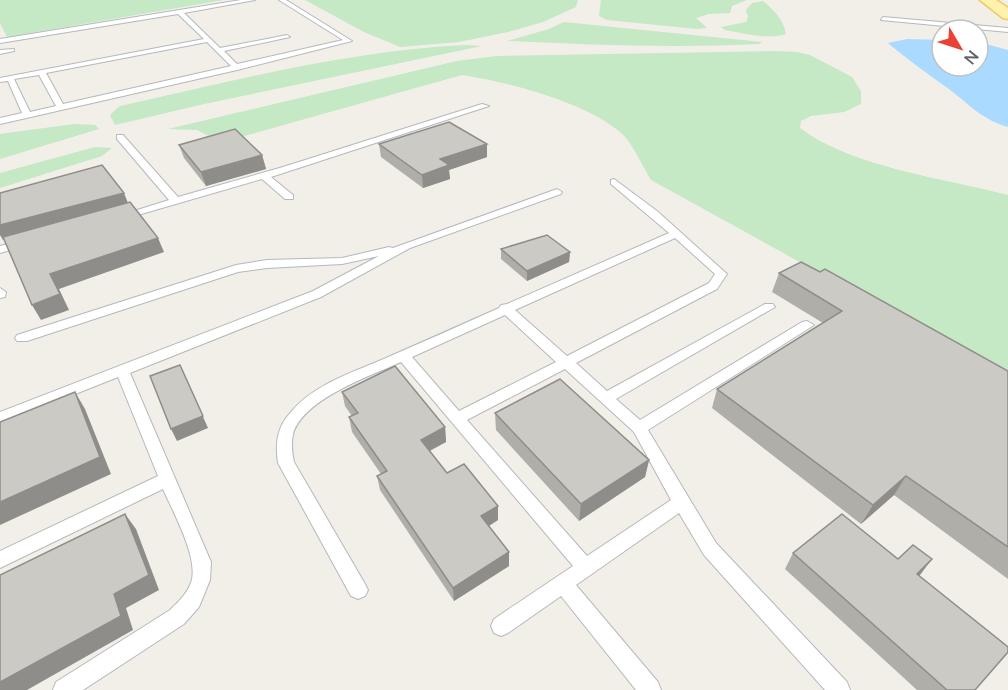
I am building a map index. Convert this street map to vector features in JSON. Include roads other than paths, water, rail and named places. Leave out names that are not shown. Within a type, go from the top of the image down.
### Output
[{"type":"main road","points":[[987,0],[1008,15]]},
{"type":"lane","points":[[0,41],[252,0]]},
{"type":"lane","points":[[0,121],[350,41],[282,0]]},
{"type":"lane","points":[[180,12],[237,68]]},
{"type":"lane","points":[[883,19],[1008,30]]},
{"type":"lane","points":[[218,50],[287,37]]},
{"type":"lane","points":[[0,80],[208,40]]},
{"type":"lane","points":[[0,52],[12,50]]},
{"type":"lane","points":[[41,72],[61,107]]},
{"type":"lane","points":[[10,78],[27,115]]},
{"type":"lane","points":[[110,219],[264,176],[485,106]]},
{"type":"lane","points":[[120,137],[176,201]]},
{"type":"lane","points":[[264,176],[289,197]]},
{"type":"lane","points":[[457,419],[713,286],[719,280],[721,274],[717,269],[675,234],[642,201],[614,182]]},
{"type":"lane","points":[[22,338],[236,269],[267,264],[342,261],[406,246],[557,192]]},
{"type":"lane","points":[[358,590],[286,463],[282,448],[283,435],[292,420],[321,395],[402,355],[675,234]]},
{"type":"lane","points":[[0,250],[33,241]]},
{"type":"lane","points":[[0,418],[317,294],[406,246]]},
{"type":"lane","points":[[606,398],[769,307]]},
{"type":"lane","points":[[505,308],[639,428],[710,549],[840,690]]},
{"type":"lane","points":[[639,428],[807,325]]},
{"type":"lane","points":[[402,355],[585,567]]},
{"type":"lane","points":[[64,690],[177,617],[192,600],[201,580],[202,562],[122,370]]},
{"type":"lane","points":[[0,560],[168,479]]},
{"type":"lane","points":[[501,626],[681,502]]},
{"type":"lane","points":[[562,583],[650,690]]},
{"type":"water","points":[[907,39],[930,40],[930,75],[911,61],[888,43]]},
{"type":"water","points":[[990,45],[1008,50],[1008,127],[976,111],[934,78],[990,78]]}]
